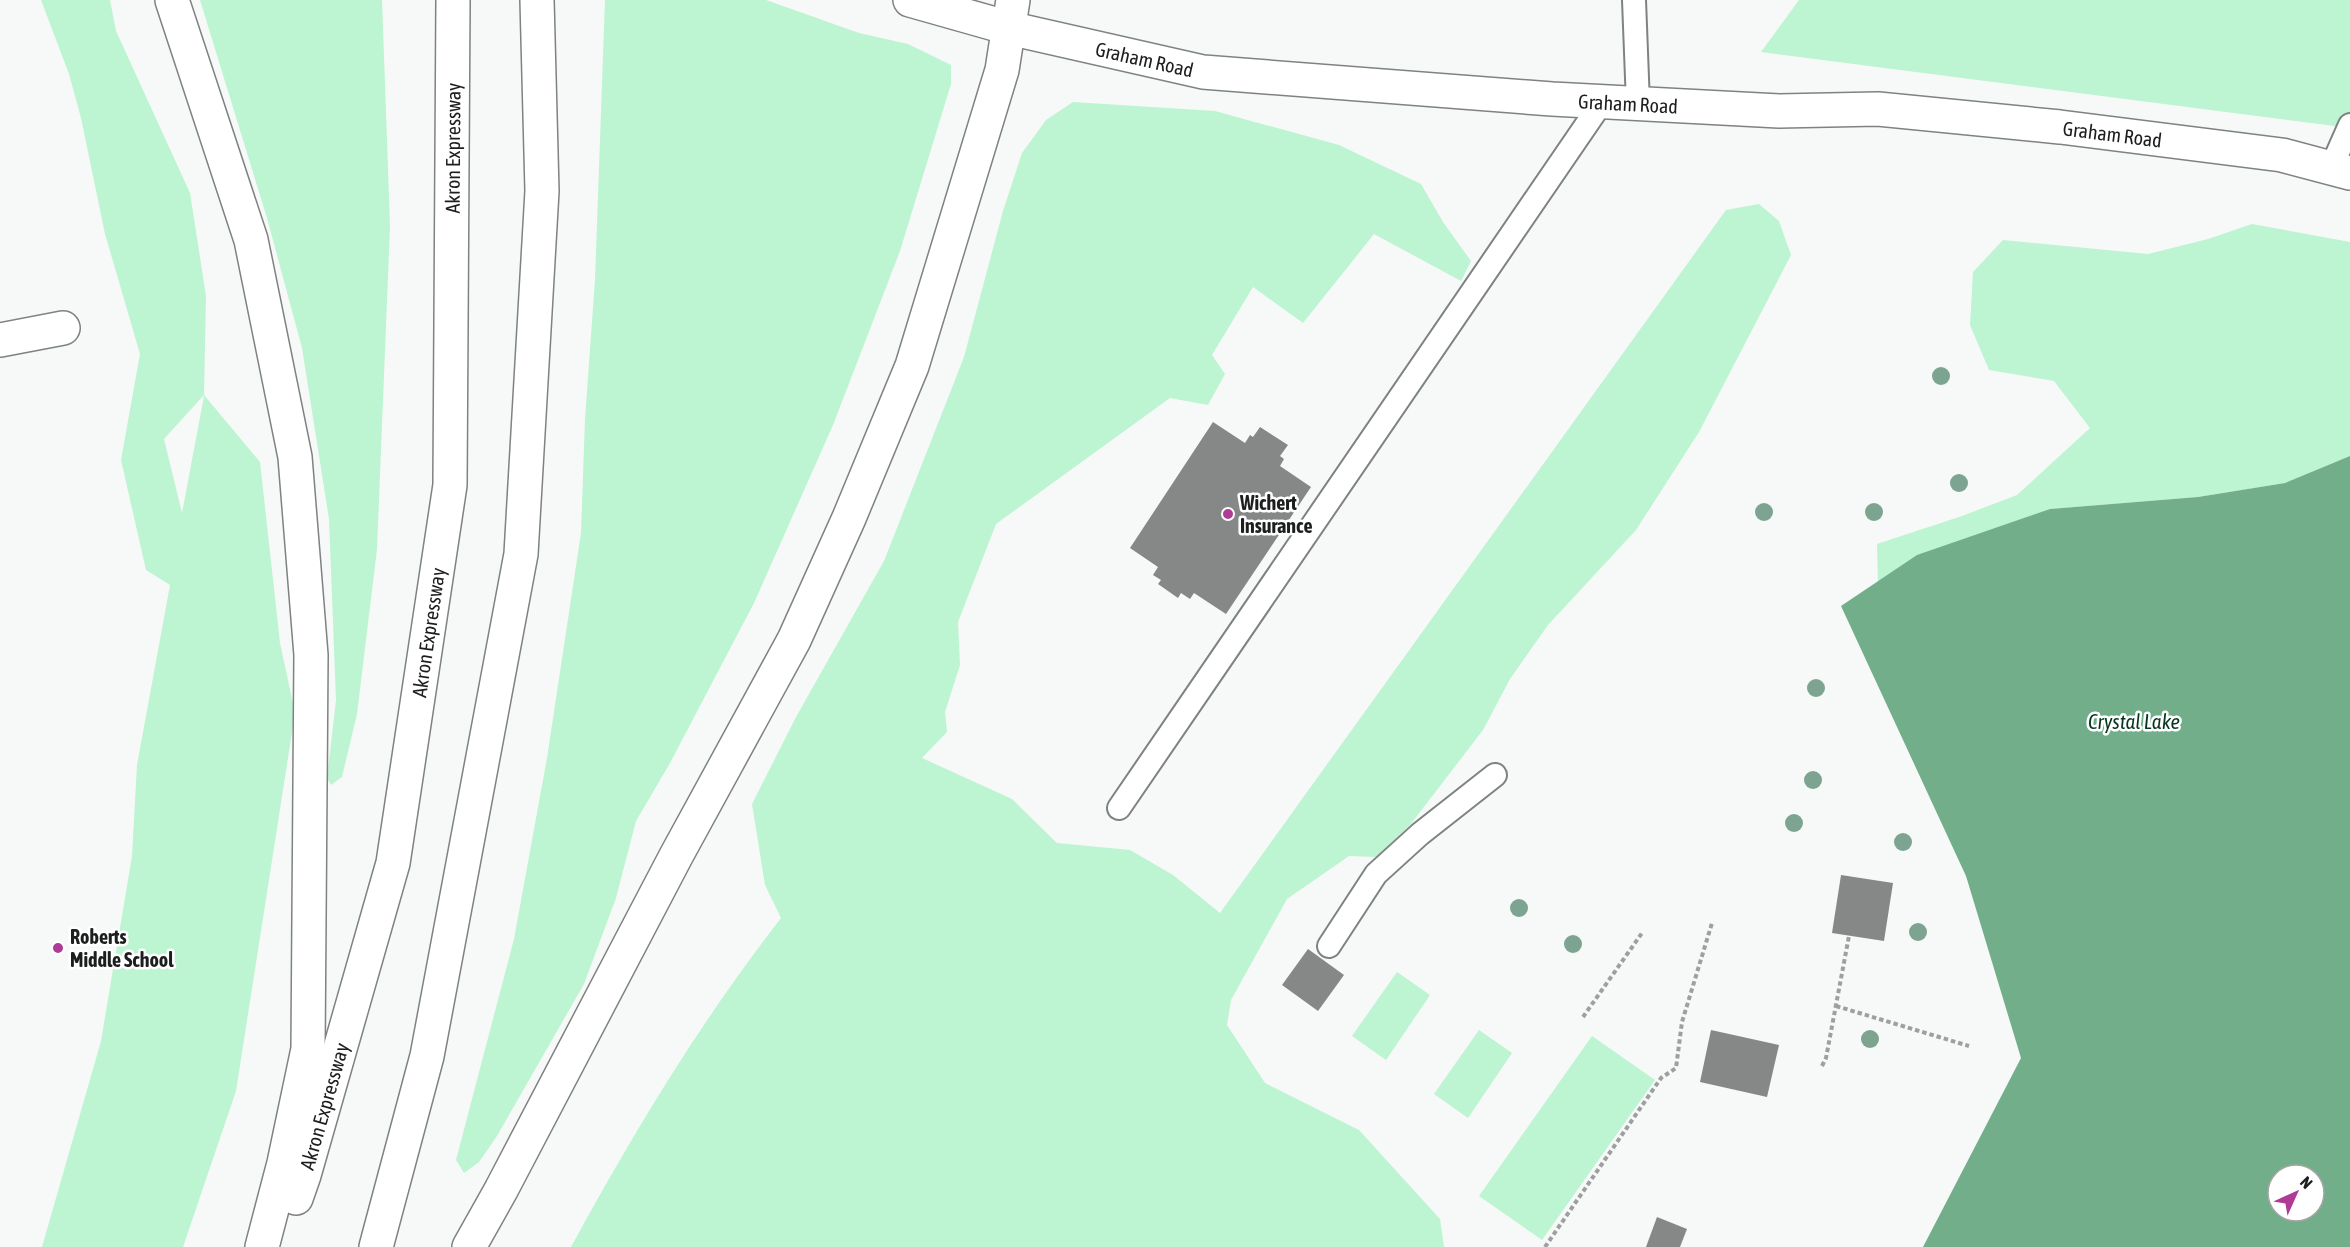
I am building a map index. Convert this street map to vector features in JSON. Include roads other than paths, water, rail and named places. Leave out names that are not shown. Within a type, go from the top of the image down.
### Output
[{"type":"main road","points":[[172,0],[251,240],[295,457],[309,632],[309,1049],[284,1163],[262,1247]]},
{"type":"main road","name":"Akron Expressway","points":[[278,1247],[304,1175],[393,863],[450,485],[453,0]]},
{"type":"main road","points":[[376,1247],[427,1056],[521,554],[542,191],[537,0]]},
{"type":"main road","name":"Graham Road","points":[[910,0],[1011,14],[1203,72],[1638,104],[1779,111],[1878,109],[2060,127],[2282,155],[2341,171]]},
{"type":"main road","points":[[469,1247],[501,1191],[676,856],[794,640],[849,518],[912,366],[1002,69],[1011,14]]},
{"type":"main road","points":[[0,340],[63,328]]},
{"type":"lane","points":[[1634,0],[1638,104]]},
{"type":"lane","points":[[1119,808],[1602,102]]},
{"type":"lane","points":[[2341,171],[2350,125]]},
{"type":"lane","points":[[1329,946],[1376,874],[1420,834],[1495,775]]},
{"type":"water","name":"Crystal Lake","points":[[2350,456],[2350,1247],[1923,1247],[2021,1058],[1966,876],[1841,606],[1917,555],[2050,509],[2198,497],[2285,483]]},
{"type":"place","name":"Wichert Insurance","points":[[1228,514]]},
{"type":"place","name":"Roberts Middle School","points":[[58,948]]}]
